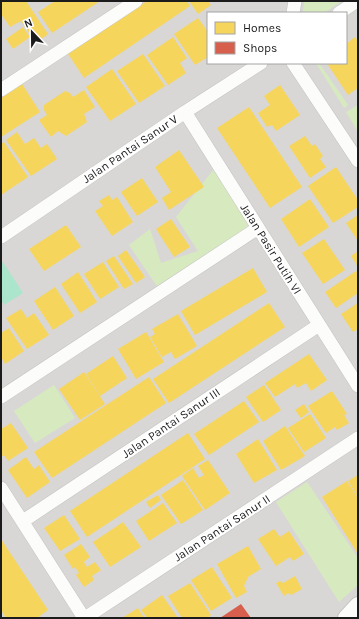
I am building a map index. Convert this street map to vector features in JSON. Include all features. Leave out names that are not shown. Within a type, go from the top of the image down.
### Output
[{"type":"street","points":[[1,90],[136,1]]},
{"type":"street","points":[[293,12],[295,1]]},
{"type":"street","points":[[340,12],[357,1]]},
{"type":"street","name":"Jalan Pantai Sanur V","points":[[1,237],[185,112],[259,64]]},
{"type":"street","points":[[294,64],[358,161]]},
{"type":"street","name":"Jalan Pasir Putih VI","points":[[185,112],[358,386]]},
{"type":"street","points":[[1,397],[258,228]]},
{"type":"street","name":"Jalan Pantai Sanur III","points":[[23,521],[319,325]]},
{"type":"street","name":"Jalan Pantai Sanur II","points":[[85,618],[358,438]]},
{"type":"street","points":[[1,488],[85,618]]},
{"type":"street","points":[[346,618],[358,605]]},
{"type":"shaded area","points":[[1,1],[358,1],[358,605],[346,618],[1,618]]},
{"type":"green space","points":[[304,1],[342,1],[326,12],[303,12]]},
{"type":"green space","points":[[317,64],[320,64],[348,105],[344,108]]},
{"type":"green space","points":[[358,105],[358,132],[346,112]]},
{"type":"green space","points":[[214,169],[249,227],[157,286],[129,245],[150,229],[161,263],[198,251],[176,217]]},
{"type":"green space","points":[[3,262],[23,293],[4,305],[1,300],[1,263]]},
{"type":"green space","points":[[54,385],[75,418],[35,443],[14,411]]},
{"type":"green space","points":[[307,482],[358,558],[358,585],[339,602],[276,502]]},
{"type":"building: Homes","points":[[1,1],[26,1],[48,34],[36,43],[21,21],[10,27],[1,14]]},
{"type":"building: Homes","points":[[55,1],[100,1],[52,33],[38,12]]},
{"type":"building: Homes","points":[[147,1],[187,1],[190,6],[84,78],[68,54]]},
{"type":"building: Homes","points":[[189,1],[208,1],[211,5],[198,14]]},
{"type":"building: Homes","points":[[198,18],[207,31],[207,58],[195,65],[174,34]]},
{"type":"building: Homes","points":[[23,27],[30,37],[13,49],[6,39]]},
{"type":"building: Homes","points":[[173,37],[187,58],[180,63],[186,73],[168,85],[147,55]]},
{"type":"building: Homes","points":[[355,37],[358,41],[358,88],[348,95],[328,65],[347,64],[347,43]]},
{"type":"building: Homes","points":[[143,54],[165,86],[139,103],[117,71]]},
{"type":"building: Homes","points":[[112,69],[136,104],[110,121],[86,87]]},
{"type":"building: Homes","points":[[22,84],[40,112],[1,137],[1,98]]},
{"type":"building: Homes","points":[[280,85],[300,115],[276,131],[272,125],[267,127],[258,113],[270,105],[264,96]]},
{"type":"building: Homes","points":[[84,90],[95,107],[84,114],[87,122],[66,136],[58,131],[51,137],[39,120],[47,115],[44,110],[44,105],[65,91],[70,93],[73,97]]},
{"type":"building: Homes","points":[[249,107],[302,187],[270,208],[217,128]]},
{"type":"building: Homes","points":[[17,132],[25,144],[34,138],[41,148],[47,144],[57,159],[31,176],[6,140]]},
{"type":"building: Homes","points":[[305,136],[312,146],[315,144],[323,156],[320,159],[326,167],[310,178],[289,146]]},
{"type":"building: Homes","points":[[4,142],[28,177],[1,195],[1,144]]},
{"type":"building: Homes","points":[[179,150],[204,187],[169,210],[162,198],[171,192],[155,167]]},
{"type":"building: Homes","points":[[336,167],[358,200],[358,207],[333,223],[308,186]]},
{"type":"building: Homes","points":[[142,178],[158,202],[137,216],[121,192]]},
{"type":"building: Homes","points":[[109,195],[112,200],[117,197],[133,222],[112,236],[95,211],[103,206],[99,201]]},
{"type":"building: Homes","points":[[310,199],[329,227],[299,247],[281,219]]},
{"type":"building: Homes","points":[[358,215],[358,241],[346,223]]},
{"type":"building: Homes","points":[[171,219],[190,247],[174,257],[156,229]]},
{"type":"building: Homes","points":[[66,225],[81,247],[44,271],[29,249]]},
{"type":"building: Homes","points":[[324,239],[345,270],[323,284],[302,253]]},
{"type":"building: Homes","points":[[126,250],[145,277],[136,283],[118,256]]},
{"type":"building: Homes","points":[[358,251],[358,267],[351,256]]},
{"type":"building: Homes","points":[[114,256],[133,284],[124,289],[106,261]]},
{"type":"building: Homes","points":[[103,262],[119,287],[100,299],[84,274]]},
{"type":"building: Homes","points":[[253,268],[267,292],[195,335],[181,311]]},
{"type":"building: Homes","points":[[356,271],[358,274],[358,293],[336,308],[325,292]]},
{"type":"building: Homes","points":[[78,272],[97,302],[80,313],[61,284]]},
{"type":"building: Homes","points":[[55,287],[74,316],[53,330],[34,301]]},
{"type":"building: Homes","points":[[269,303],[285,327],[169,403],[153,379]]},
{"type":"building: Homes","points":[[358,303],[358,329],[353,332],[341,314]]},
{"type":"building: Homes","points":[[21,309],[27,318],[34,313],[49,335],[27,349],[6,318]]},
{"type":"building: Homes","points":[[178,314],[197,346],[175,359],[171,352],[162,357],[150,337],[155,334],[152,329]]},
{"type":"building: Homes","points":[[9,328],[24,351],[5,364],[1,357],[1,333]]},
{"type":"building: Homes","points":[[146,332],[164,362],[136,379],[118,349]]},
{"type":"building: Homes","points":[[309,354],[327,380],[311,391],[306,383],[297,388],[295,384],[275,397],[265,383]]},
{"type":"building: Homes","points":[[113,356],[127,378],[100,396],[86,374]]},
{"type":"building: Homes","points":[[84,372],[105,404],[80,420],[59,389]]},
{"type":"building: Homes","points":[[149,377],[166,403],[52,478],[34,452]]},
{"type":"building: Homes","points":[[264,385],[281,410],[263,422],[246,397]]},
{"type":"building: Homes","points":[[332,391],[347,414],[344,415],[349,423],[337,430],[335,427],[326,433],[308,406]]},
{"type":"building: Homes","points":[[244,401],[259,422],[209,455],[194,434]]},
{"type":"building: Homes","points":[[304,404],[309,412],[301,418],[295,410]]},
{"type":"building: Homes","points":[[310,414],[326,438],[304,452],[288,428]]},
{"type":"building: Homes","points":[[11,423],[28,448],[8,461],[4,455],[1,457],[1,429]]},
{"type":"building: Homes","points":[[285,426],[305,456],[281,470],[263,441]]},
{"type":"building: Homes","points":[[188,433],[205,459],[87,537],[70,511]]},
{"type":"building: Homes","points":[[258,439],[277,470],[254,483],[236,454]]},
{"type":"building: Homes","points":[[26,457],[34,469],[39,465],[50,482],[27,498],[8,470]]},
{"type":"building: Homes","points":[[208,460],[230,493],[205,510],[182,476],[193,468],[199,478],[204,475],[198,466]]},
{"type":"building: Homes","points":[[358,475],[358,497],[348,481]]},
{"type":"building: Homes","points":[[183,480],[203,510],[181,524],[161,495]]},
{"type":"building: Homes","points":[[347,481],[358,498],[358,554],[322,497]]},
{"type":"building: Homes","points":[[158,495],[161,500],[150,508],[146,502]]},
{"type":"building: Homes","points":[[163,503],[177,523],[149,541],[136,521]]},
{"type":"building: Homes","points":[[64,515],[80,539],[60,551],[44,528]]},
{"type":"building: Homes","points":[[123,522],[141,547],[110,567],[93,542]]},
{"type":"building: Homes","points":[[274,529],[280,537],[289,531],[304,554],[293,561],[290,557],[276,566],[258,539]]},
{"type":"building: Homes","points":[[1,539],[48,610],[37,618],[6,618],[1,610]]},
{"type":"building: Homes","points":[[81,544],[90,557],[84,562],[87,567],[95,562],[101,570],[92,576],[94,580],[84,587],[76,575],[79,573],[75,567],[73,569],[64,555]]},
{"type":"building: Homes","points":[[248,546],[261,569],[248,577],[244,586],[247,592],[236,598],[217,564]]},
{"type":"building: Homes","points":[[212,567],[232,598],[211,611],[191,580]]},
{"type":"building: Homes","points":[[295,576],[302,589],[291,595],[288,593],[284,596],[276,583],[280,581],[283,583]]},
{"type":"building: Homes","points":[[190,583],[211,615],[207,618],[182,618],[168,596]]},
{"type":"building: Homes","points":[[162,595],[178,618],[147,618],[141,610]]},
{"type":"building: Homes","points":[[138,608],[144,618],[122,618]]},
{"type":"building: Shops","points":[[241,604],[251,618],[220,618]]}]
